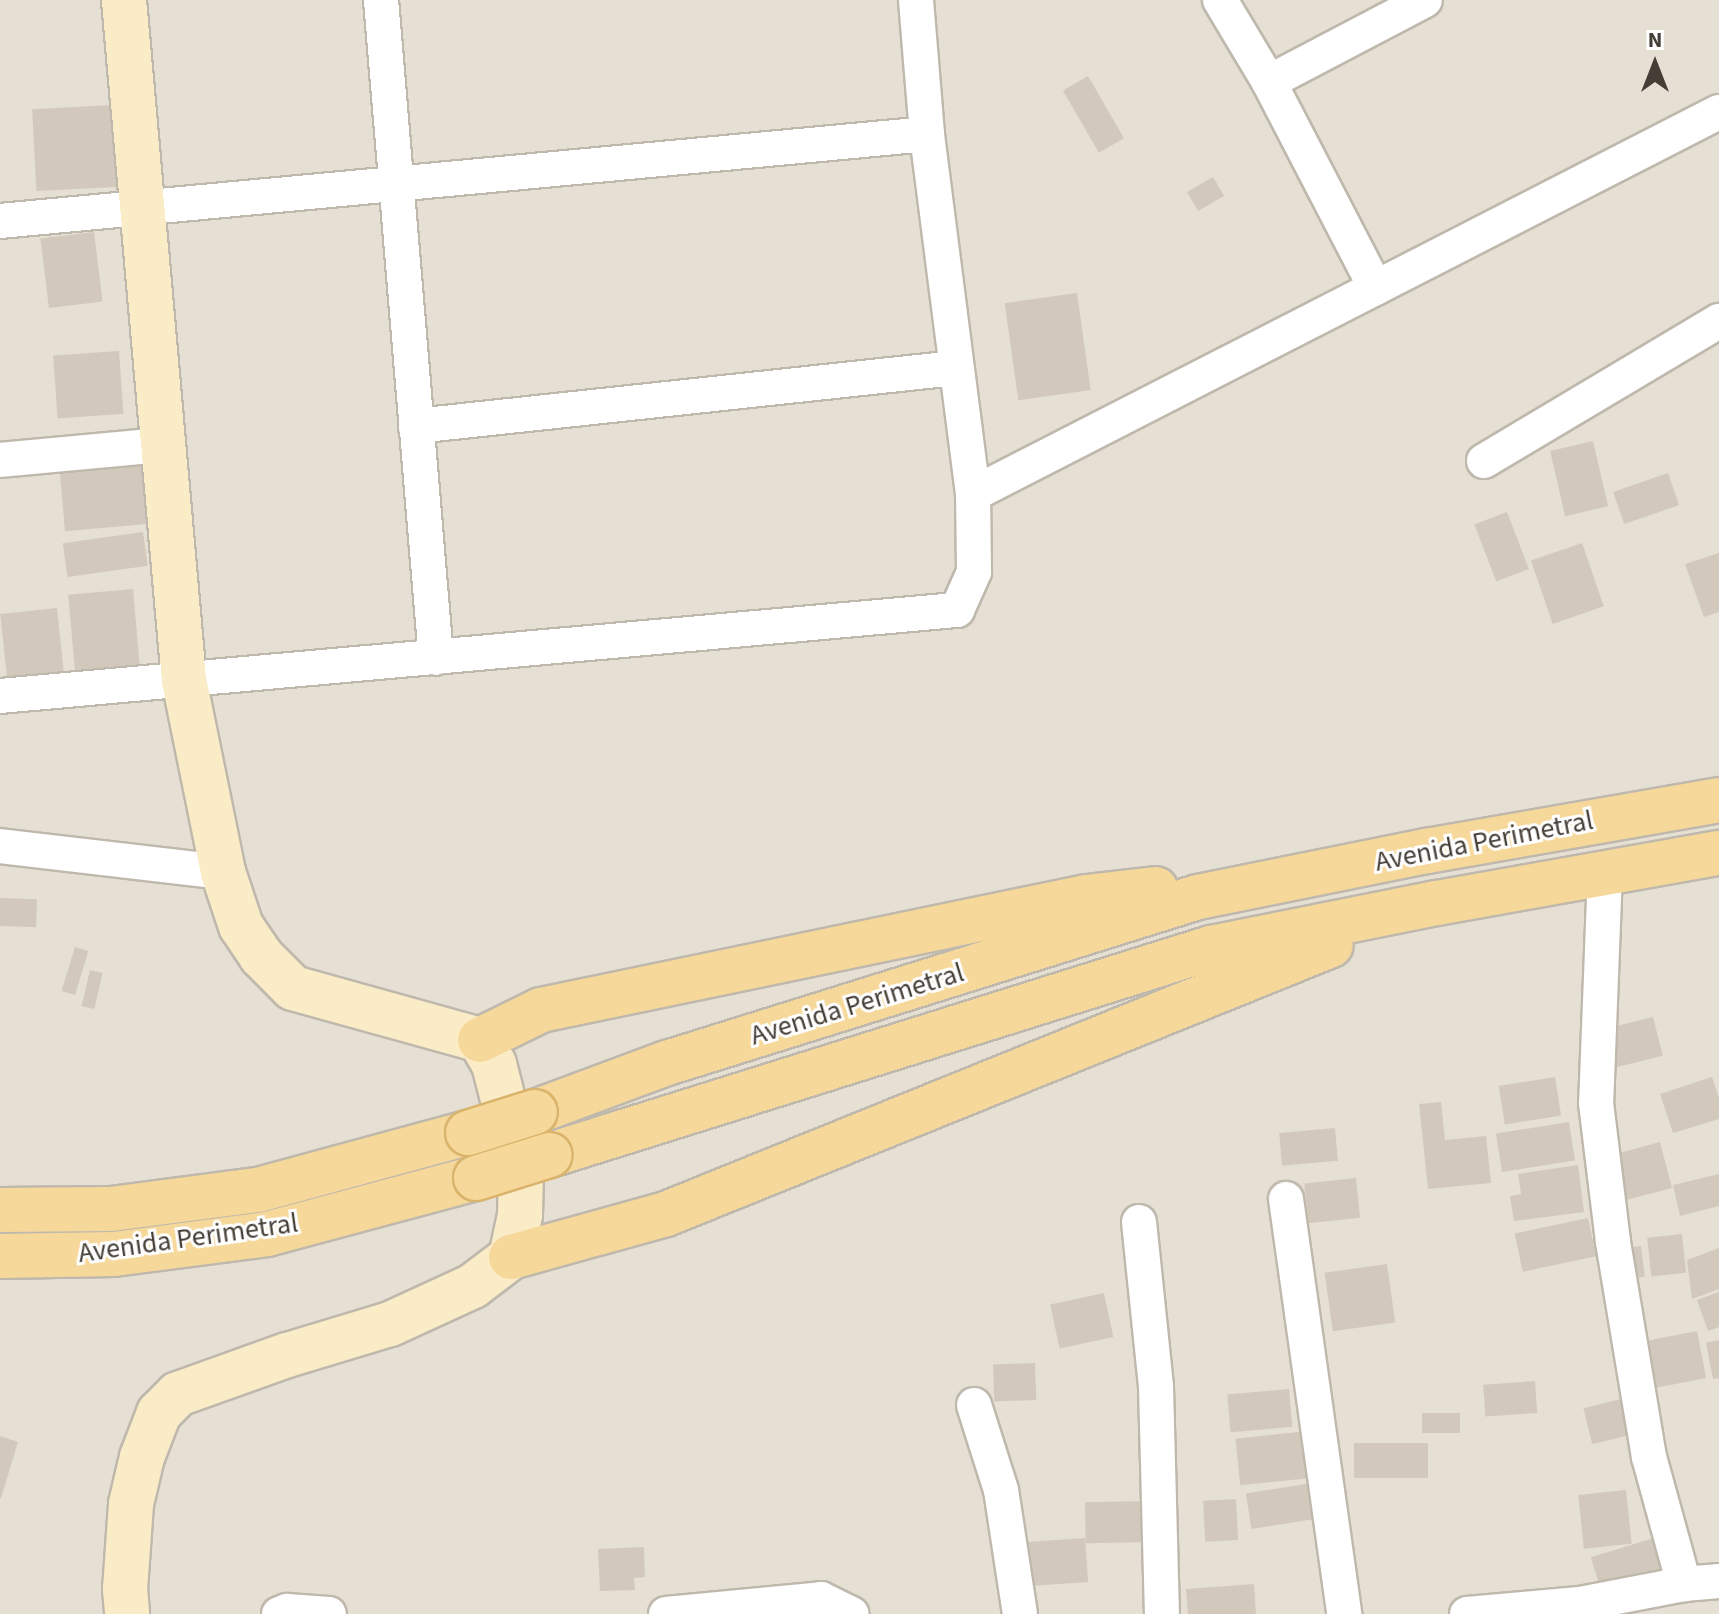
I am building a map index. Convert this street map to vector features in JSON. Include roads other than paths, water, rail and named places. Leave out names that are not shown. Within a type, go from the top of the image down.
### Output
[{"type":"main road","name":"Avenida Perimetral","points":[[0,1210],[111,1209],[258,1190],[468,1133],[535,1112],[667,1063],[1198,897],[1345,867],[1719,800]]},
{"type":"main road","name":"Avenida Perimetral","points":[[0,1256],[114,1254],[267,1234],[476,1178],[1211,948],[1437,903],[1719,853]]},
{"type":"main road","points":[[480,1040],[541,1010],[1086,897],[1345,867]]},
{"type":"main road","points":[[511,1257],[666,1214],[1437,903]]},
{"type":"street","points":[[124,0],[184,680],[223,872],[241,926],[261,956],[293,988],[480,1040],[494,1064],[521,1171],[520,1215],[511,1257],[473,1286],[390,1324],[287,1355],[178,1394],[159,1413],[134,1488],[125,1589],[127,1614]]},
{"type":"street","points":[[381,0],[436,658]]},
{"type":"street","points":[[0,696],[957,610],[974,572],[973,494],[927,134],[916,0]]},
{"type":"street","points":[[1220,0],[1269,82],[1376,288]]},
{"type":"street","points":[[1269,82],[1425,0]]},
{"type":"street","points":[[973,494],[1719,112]]},
{"type":"street","points":[[0,221],[927,134]]},
{"type":"street","points":[[1484,461],[1719,321]]},
{"type":"street","points":[[416,426],[955,368]]},
{"type":"street","points":[[0,460],[163,445]]},
{"type":"street","points":[[0,846],[223,872]]},
{"type":"street","points":[[1605,872],[1596,1103],[1613,1242],[1649,1457],[1684,1584]]},
{"type":"street","points":[[1286,1199],[1344,1614]]},
{"type":"street","points":[[1139,1222],[1156,1387],[1162,1614]]},
{"type":"street","points":[[974,1405],[1001,1490],[1020,1614]]},
{"type":"street","points":[[1467,1614],[1580,1609],[1684,1584],[1719,1581]]},
{"type":"street","points":[[667,1614],[821,1599],[852,1614]]},
{"type":"street","points":[[285,1613],[329,1614]]}]
